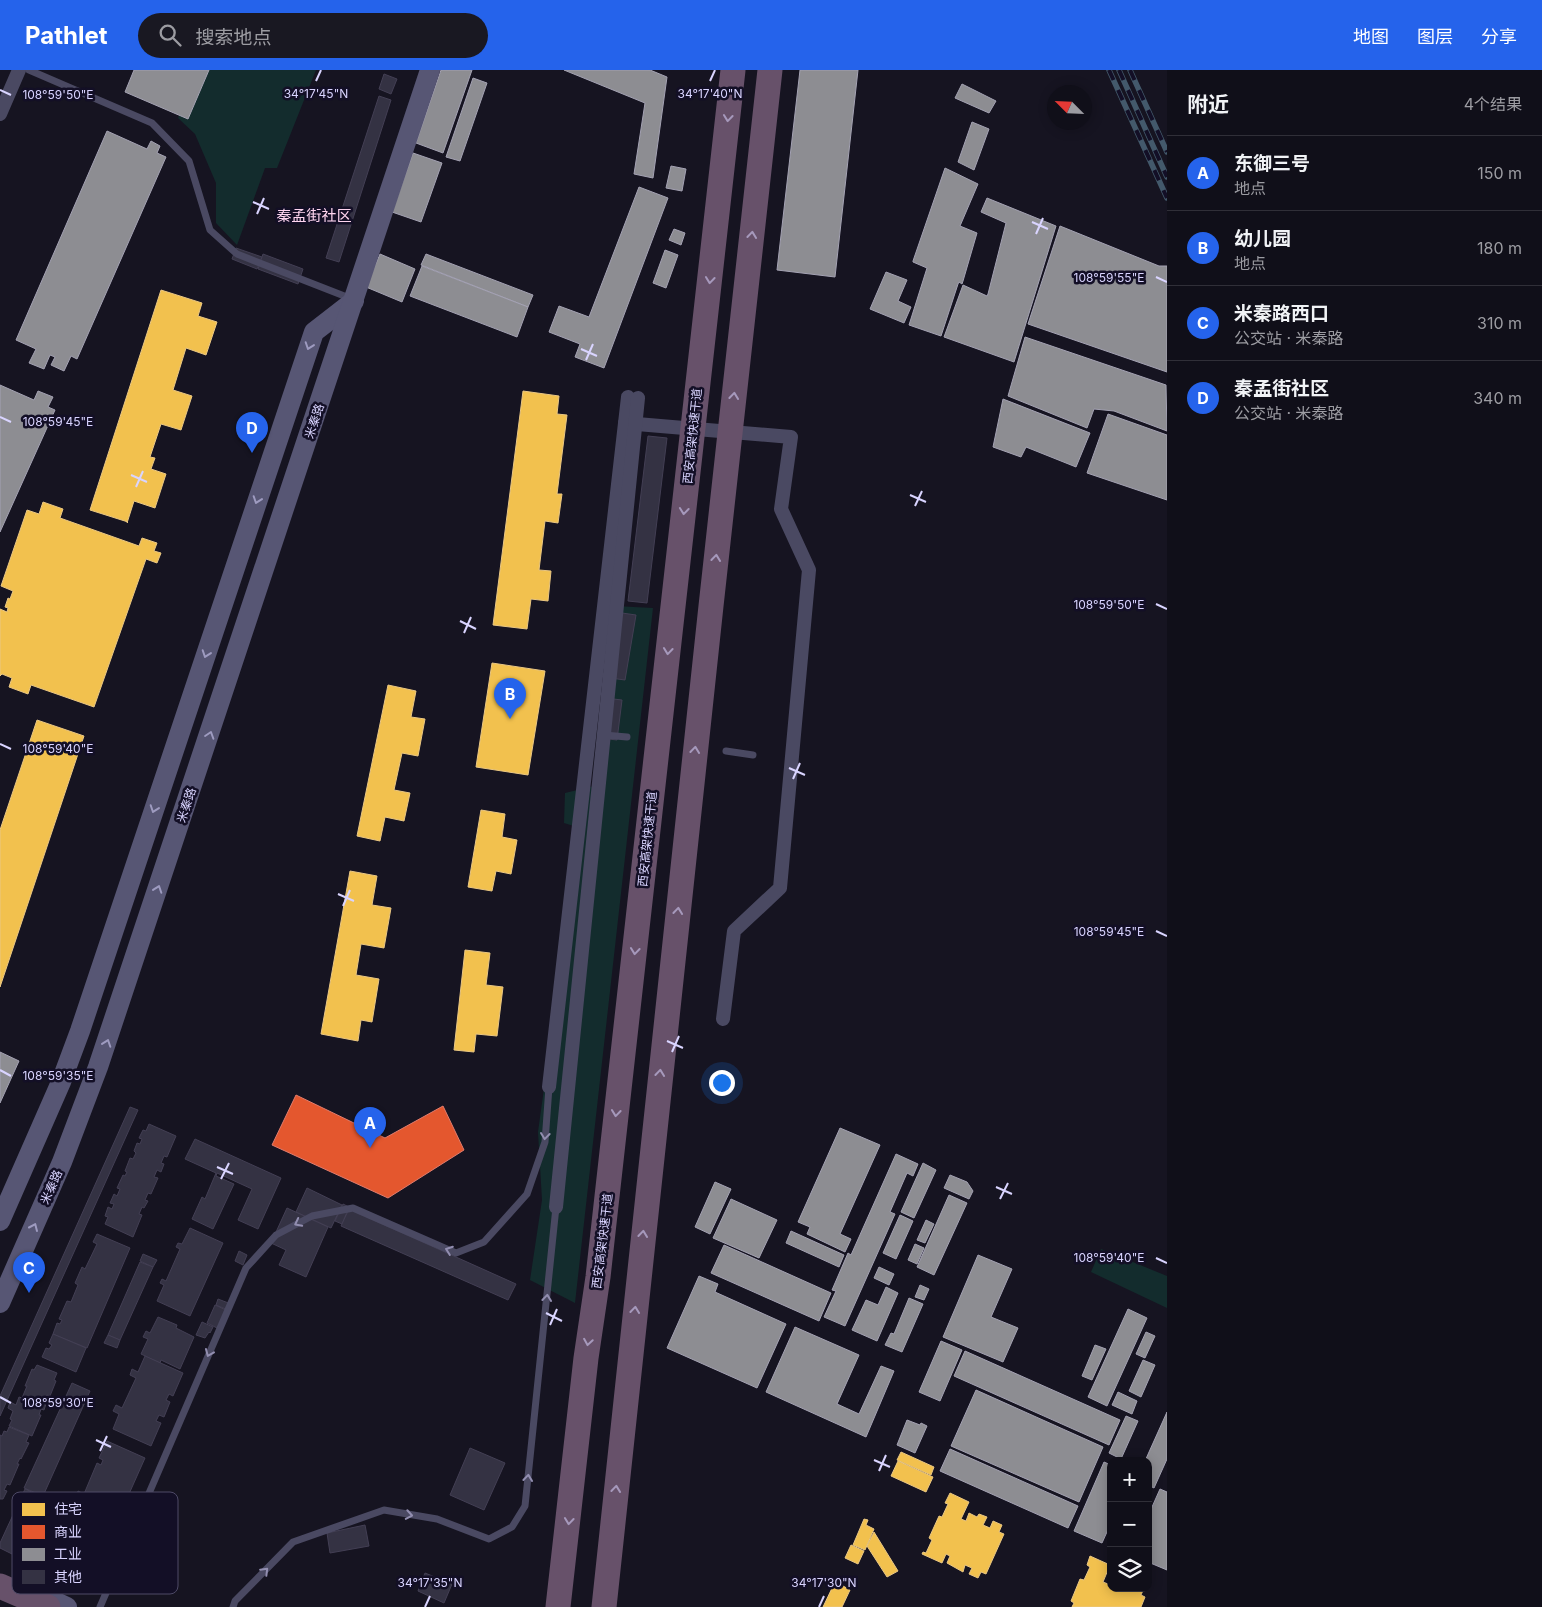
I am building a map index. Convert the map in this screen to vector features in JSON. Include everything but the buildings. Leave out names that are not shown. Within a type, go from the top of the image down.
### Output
[{"type":"highway","name":"西安高架快速干道","points":[[558,1607],[586,1358],[598,1277],[733,70]]},
{"type":"highway","points":[[604,1607],[770,70]]},
{"type":"highway","points":[[0,1586],[12,1591]]},
{"type":"highway","points":[[18,1594],[48,1607]]},
{"type":"highway","points":[[0,1597],[22,1607]]},
{"type":"street","points":[[0,114],[19,70]]},
{"type":"street","name":"米秦路","points":[[0,1303],[62,1162],[98,1067],[430,70]]},
{"type":"street","points":[[0,1221],[61,1082],[80,1030],[314,332],[354,300]]},
{"type":"street","points":[[549,1087],[633,397]]},
{"type":"street","points":[[556,1207],[604,735],[630,423]]},
{"type":"street","points":[[630,423],[791,437],[781,509],[809,570],[780,888],[734,932],[723,1019]]},
{"type":"street","points":[[275,448],[302,458]]},
{"type":"street","points":[[0,1576],[12,1582]]},
{"type":"street","points":[[39,1594],[67,1607]]},
{"type":"lane","points":[[29,70],[152,123],[189,161],[210,230],[237,254],[354,300]]},
{"type":"lane","points":[[604,735],[627,736]]},
{"type":"lane","points":[[726,751],[753,755]]},
{"type":"lane","points":[[150,1492],[246,1268],[276,1235],[312,1216],[353,1208],[456,1253],[484,1242],[527,1194],[545,1142],[549,1087]]},
{"type":"lane","points":[[233,1607],[235,1601],[293,1542],[384,1510],[436,1520],[489,1539],[512,1527],[525,1506],[556,1207]]},
{"type":"lane","points":[[100,1607],[106,1594]]},
{"type":"green space","points":[[198,70],[316,70],[277,168],[265,168],[237,245],[216,223],[216,183],[195,134],[178,118]]},
{"type":"green space","points":[[615,606],[653,608],[575,1303],[530,1280],[542,1200],[538,1132],[580,828],[564,823],[565,793],[602,784]]},
{"type":"green space","points":[[1101,1249],[1167,1276],[1167,1308],[1091,1272]]},
{"type":"railway","points":[[1109,70],[1167,198]]},
{"type":"railway","points":[[1119,70],[1167,177]]},
{"type":"railway","points":[[1130,70],[1167,152]]},
{"type":"place","name":"秦孟街社区","points":[[252,453]]},
{"type":"place","name":"幼儿园","points":[[510,719]]},
{"type":"place","name":"东御三号","points":[[370,1148]]},
{"type":"place","name":"米秦路西口","points":[[29,1293]]},
{"type":"district","name":"秦孟街社区","points":[[314,215]]}]
